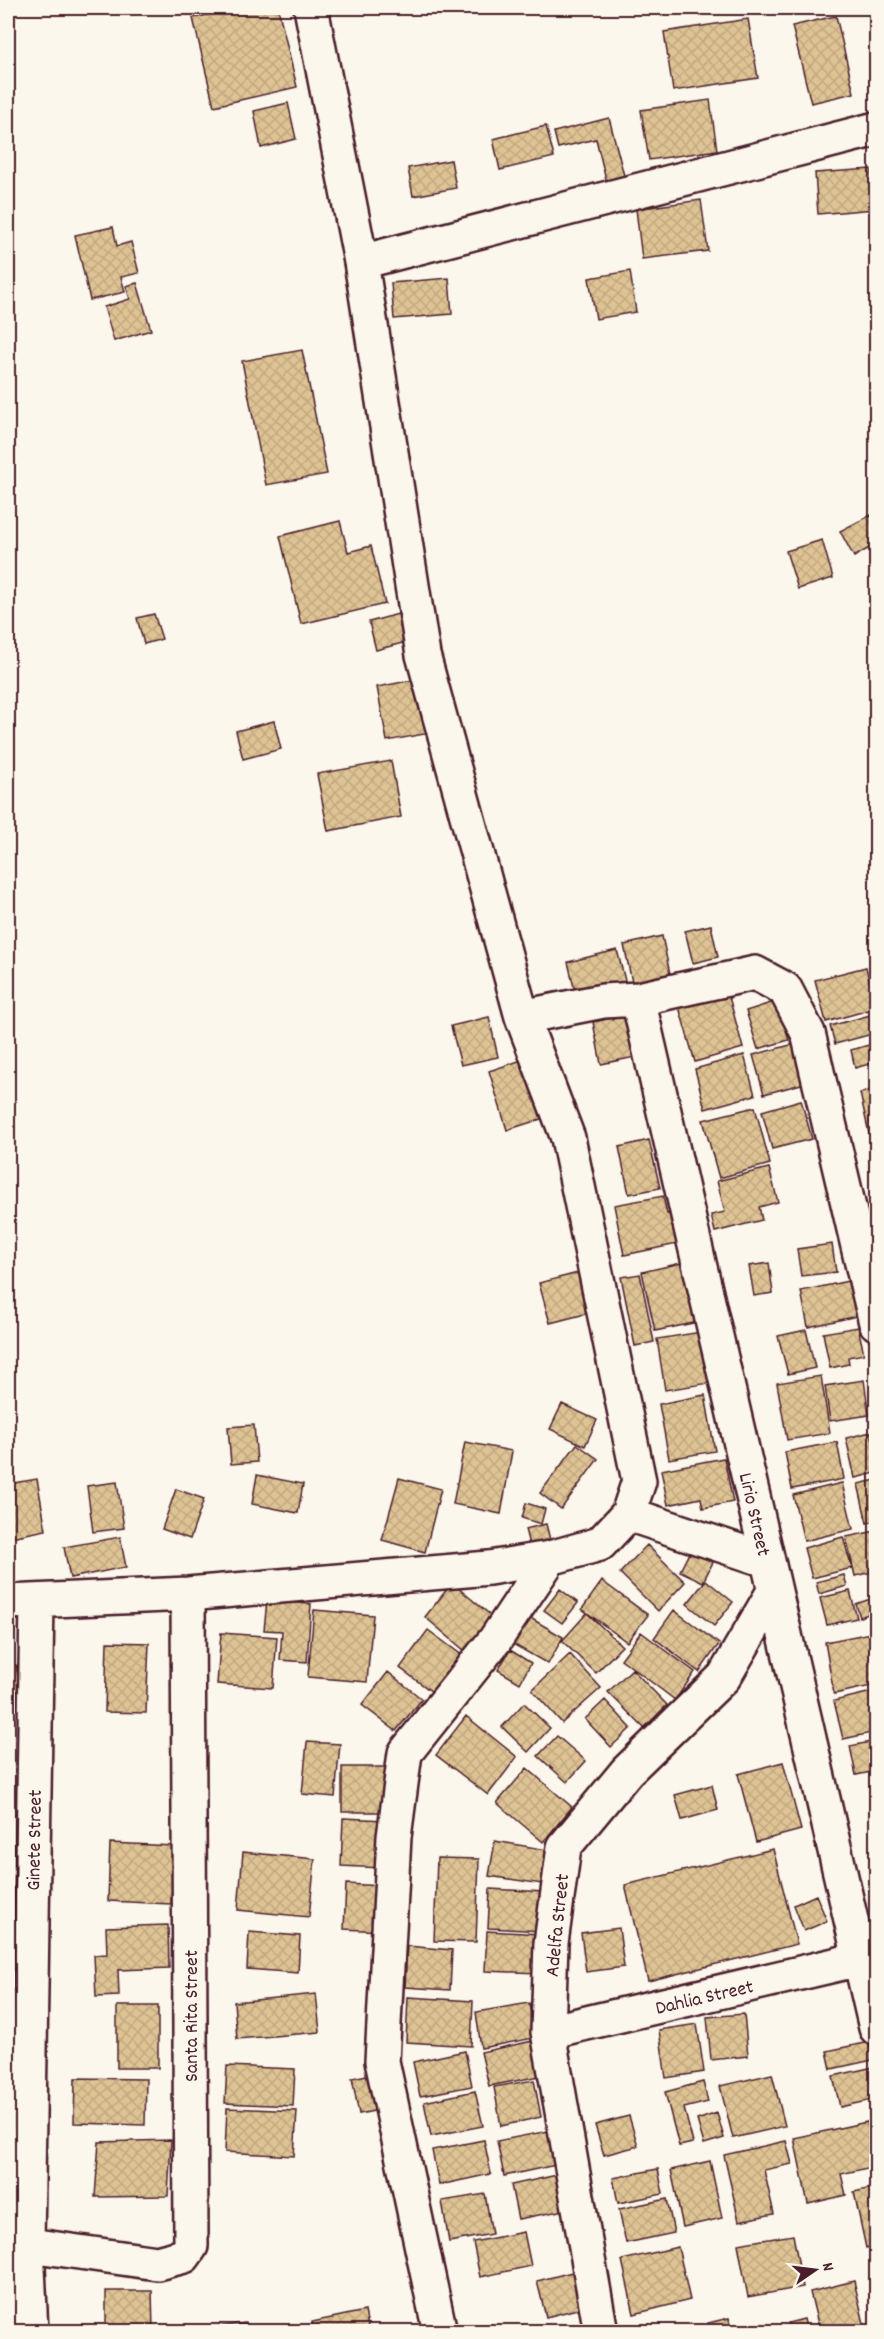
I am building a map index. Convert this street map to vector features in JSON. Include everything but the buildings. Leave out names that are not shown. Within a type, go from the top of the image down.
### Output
[{"type":"street","points":[[22,1601],[188,1594],[489,1568],[550,1558],[600,1544],[628,1514],[639,1481],[568,1138],[522,1017],[423,655],[361,262],[310,8]]},
{"type":"street","points":[[361,262],[876,129]]},
{"type":"street","points":[[522,1017],[603,1001],[638,999],[755,973],[785,989],[808,1033],[876,1323]]},
{"type":"street","name":"Lirio Street","points":[[638,999],[876,2028]]},
{"type":"street","points":[[628,1514],[766,1560]]},
{"type":"street","points":[[440,2331],[382,2061],[394,1838],[405,1753],[495,1640],[550,1558]]},
{"type":"street","name":"Adelfa Street","points":[[595,2330],[548,2032],[551,1943],[564,1847],[627,1771],[724,1677],[774,1591]]},
{"type":"street","name":"Santa Rita Street","points":[[17,2244],[157,2263],[184,2256],[190,2246],[188,1594]]},
{"type":"street","name":"Ginete Street","points":[[22,1601],[17,2244],[31,2331]]},
{"type":"street","name":"Dahlia Street","points":[[548,2032],[860,1959]]}]
